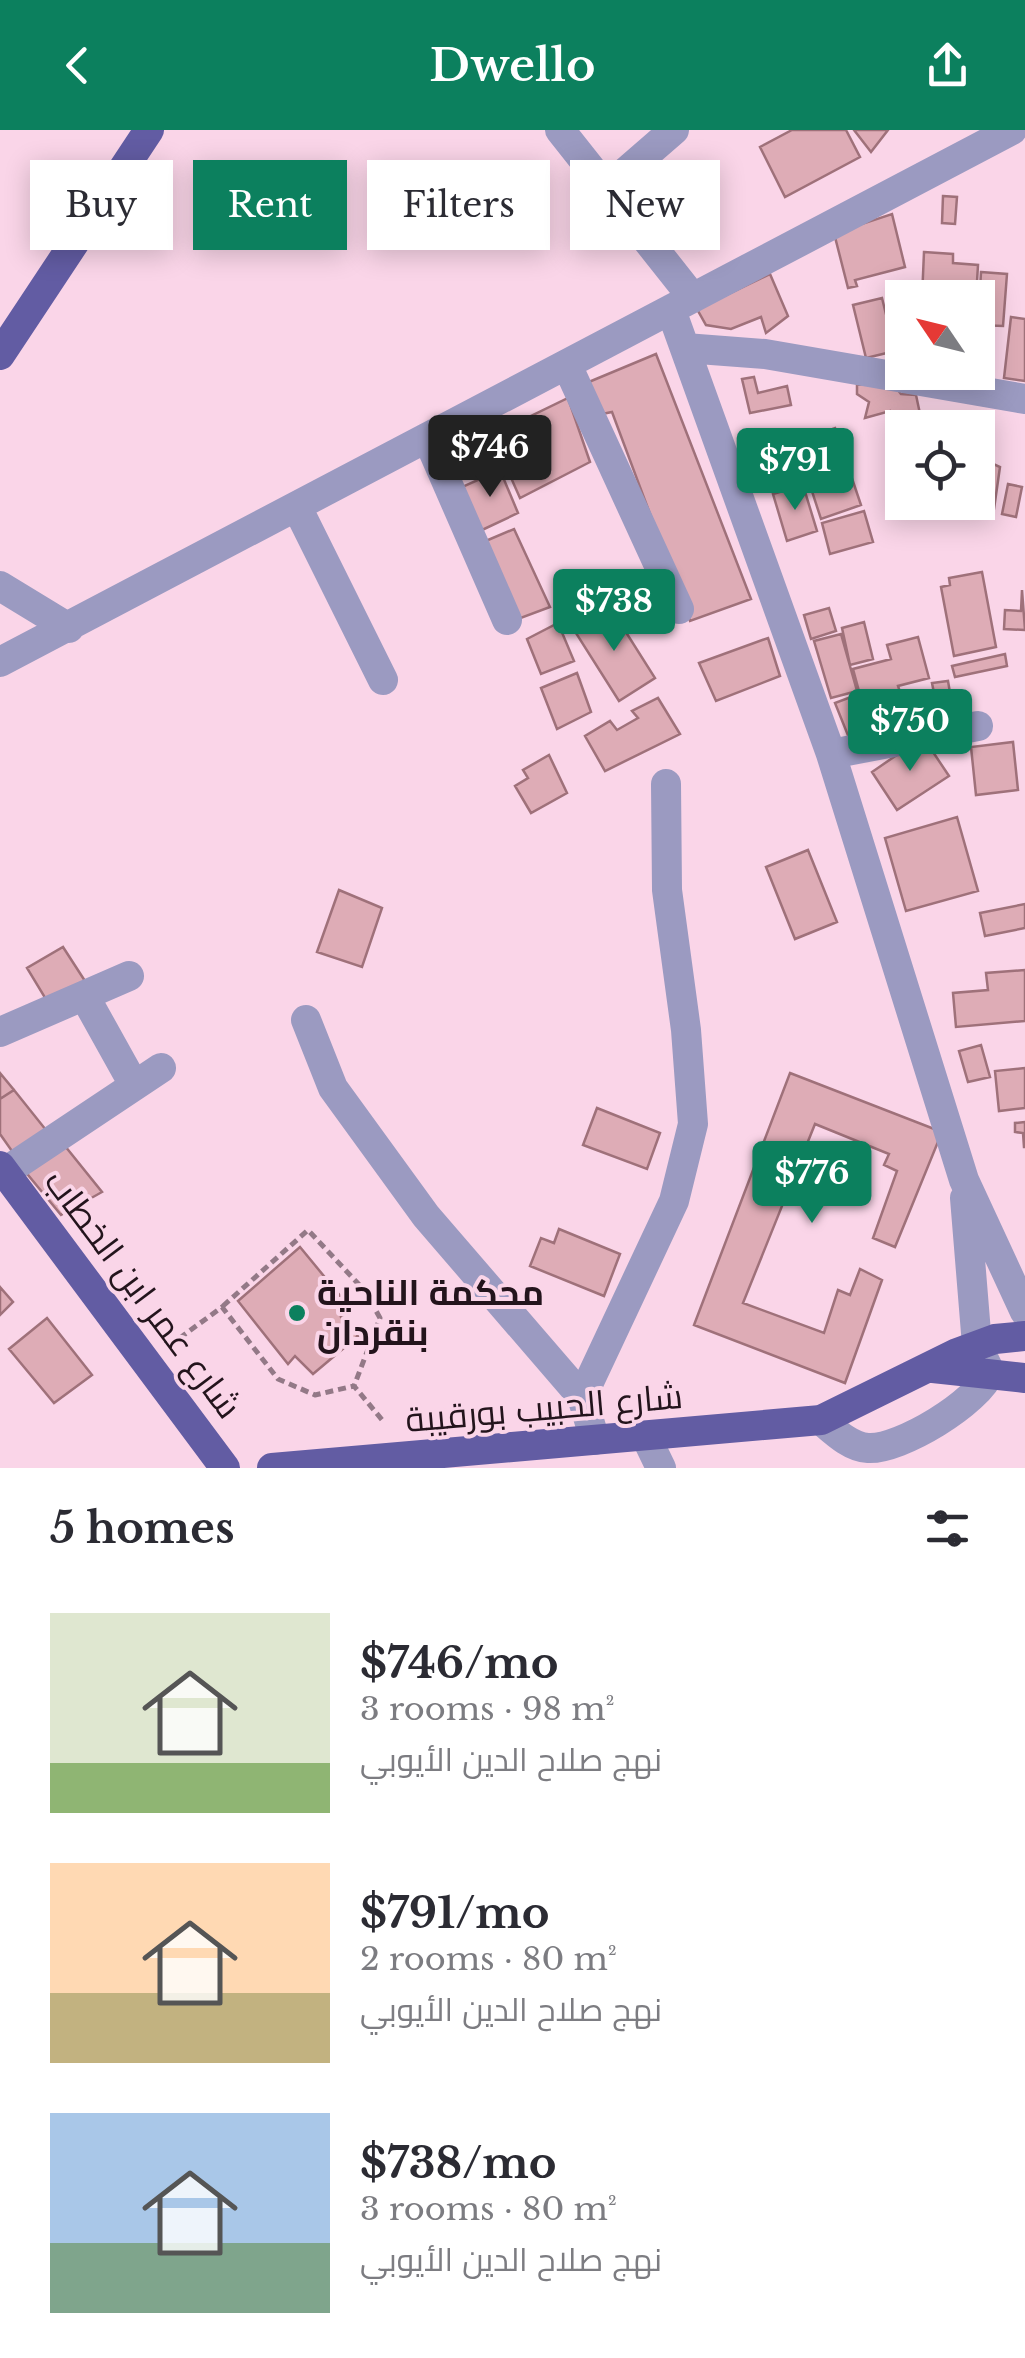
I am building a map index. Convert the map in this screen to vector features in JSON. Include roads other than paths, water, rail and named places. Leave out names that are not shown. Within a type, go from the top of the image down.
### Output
[{"type":"main road","points":[[0,355],[149,130]]},
{"type":"main road","name":"شارع عمر ابن الخطاب","points":[[2,1169],[225,1468]]},
{"type":"main road","name":"شارع الحبيب بورقيبة","points":[[272,1468],[821,1420],[933,1368],[984,1359],[1025,1336]]},
{"type":"main road","points":[[984,1359],[1025,1378]]},
{"type":"street","points":[[560,130],[583,160]]},
{"type":"street","points":[[639,160],[674,130]]},
{"type":"street","points":[[0,662],[1012,130]]},
{"type":"street","points":[[646,250],[682,304],[685,348],[831,754],[964,1180],[1025,1312]]},
{"type":"street","points":[[685,348],[765,354],[1025,399]]},
{"type":"street","points":[[567,365],[678,610]]},
{"type":"street","points":[[428,438],[508,620]]},
{"type":"street","points":[[297,508],[382,680]]},
{"type":"street","points":[[0,586],[69,628]]},
{"type":"street","points":[[831,754],[978,726]]},
{"type":"street","points":[[582,1396],[674,1201],[693,1124],[686,1030],[666,890],[666,784]]},
{"type":"street","points":[[0,1032],[129,976]]},
{"type":"street","points":[[86,997],[134,1086]]},
{"type":"street","points":[[306,1020],[333,1088],[426,1216],[582,1396],[596,1440]]},
{"type":"street","points":[[2,1169],[161,1068]]},
{"type":"street","points":[[821,1420],[853,1456],[865,1448],[892,1442],[958,1409],[978,1394],[984,1359],[964,1180]]},
{"type":"street","points":[[646,1437],[661,1468]]},
{"type":"place","name":"محكمة الناحية بنقردان","points":[[297,1313]]}]
